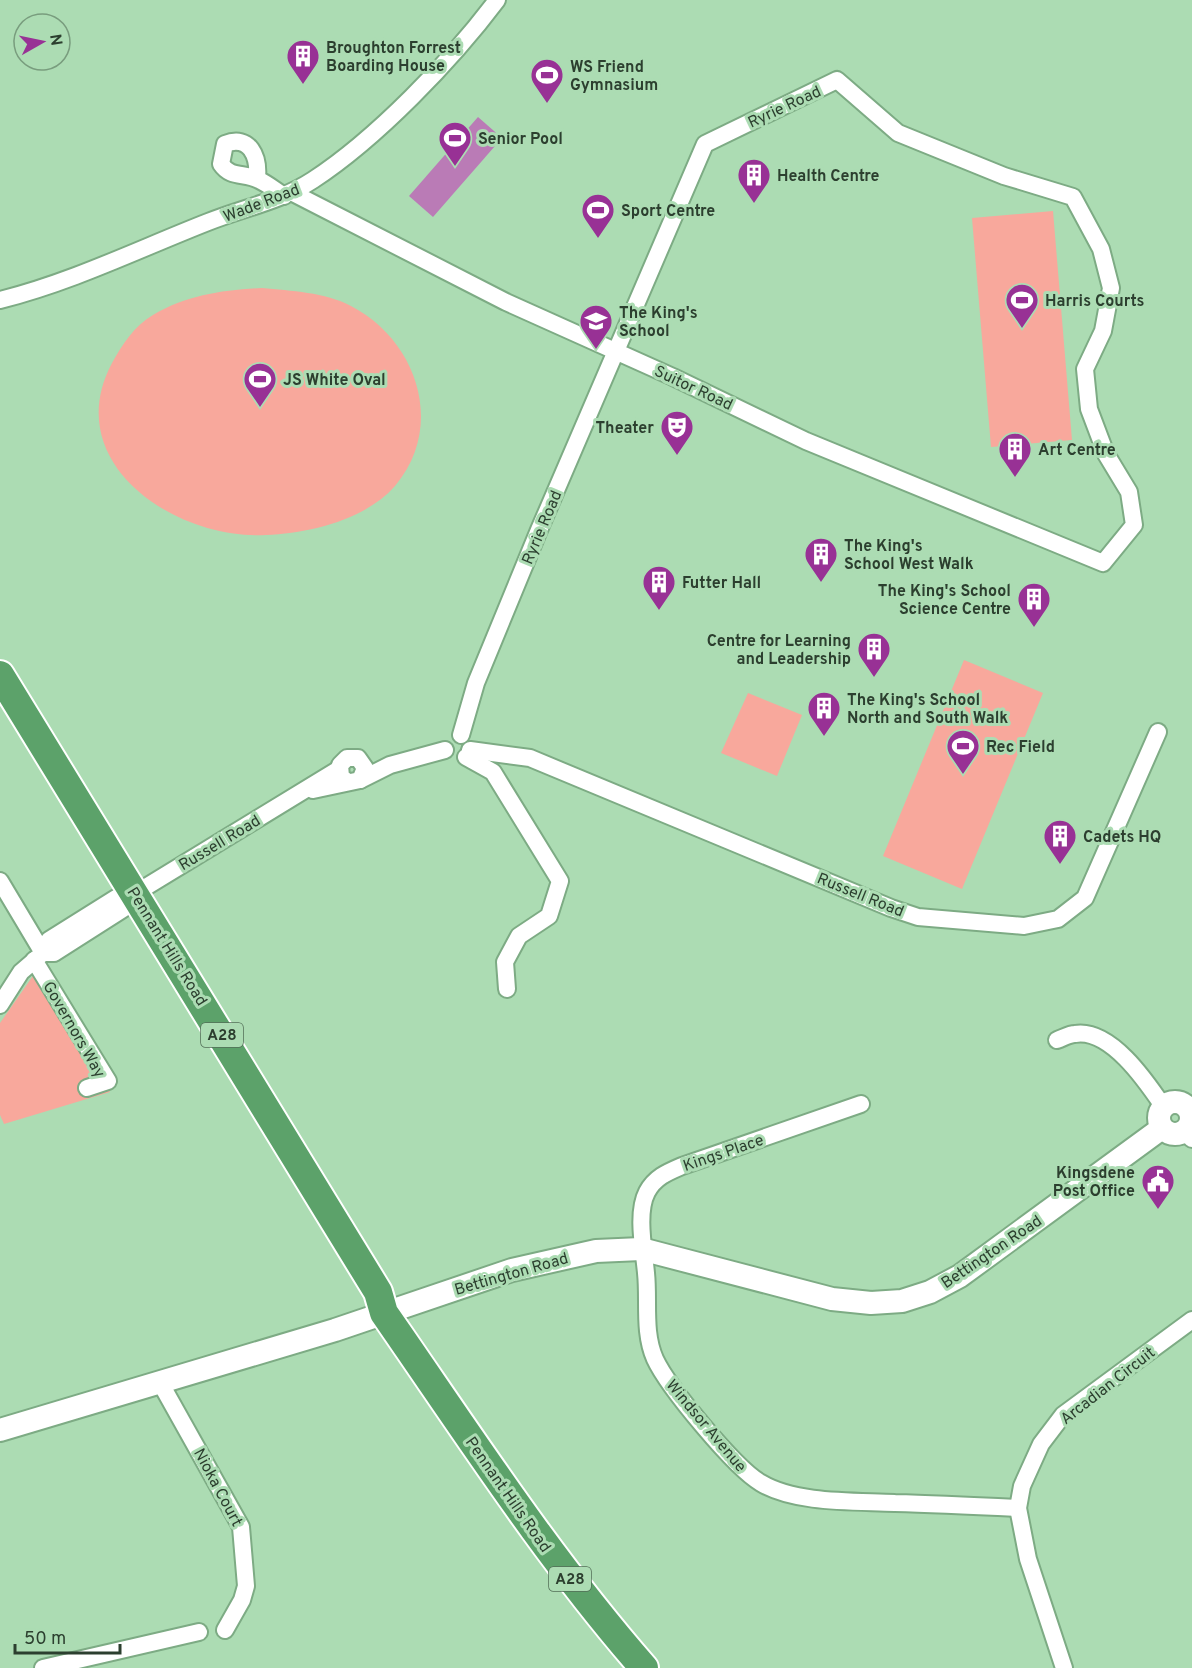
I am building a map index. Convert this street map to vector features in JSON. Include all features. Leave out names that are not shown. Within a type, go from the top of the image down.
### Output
[{"type":"highway","name":"Pennant Hills Road","points":[[0,675],[125,900]]},
{"type":"highway","name":"Pennant Hills Road","points":[[0,700],[125,900],[378,1292],[384,1313],[517,1508],[592,1607],[644,1668]]},
{"type":"main road","points":[[1180,1104],[1191,1118],[1179,1133],[1158,1117],[1180,1104]]},
{"type":"main road","name":"Bettington Road","points":[[0,1430],[161,1383],[512,1270],[596,1251],[641,1249],[832,1299],[872,1304],[902,1301],[930,1292],[960,1276],[1179,1133]]},
{"type":"street","name":"Wade Road","points":[[0,300],[82,274],[210,221],[288,194],[337,164],[367,138],[474,31],[497,0]]},
{"type":"street","name":"Ryrie Road","points":[[461,735],[476,684],[614,351],[705,144],[837,80],[898,133],[1004,176],[1073,197],[1101,249],[1111,288],[1103,331],[1084,369],[1089,409],[1106,454],[1129,492],[1134,525],[1103,563]]},
{"type":"street","name":"Suitor Road","points":[[257,178],[506,302],[806,441],[1103,563]]},
{"type":"street","name":"Russell Road","points":[[468,754],[530,758],[918,917],[1024,926],[1058,919],[1085,898],[1158,732]]},
{"type":"street","points":[[461,735],[469,742],[468,754],[454,759],[445,750],[448,739],[461,735]]},
{"type":"street","name":"Russell Road","points":[[39,956],[54,953],[125,900],[303,791],[353,774],[445,750]]},
{"type":"street","points":[[468,754],[493,772],[561,881],[549,916],[519,936],[505,962],[507,989]]},
{"type":"street","name":"Governors Way","points":[[2,888],[108,1081],[87,1088]]},
{"type":"street","points":[[0,1005],[21,972],[39,956]]},
{"type":"street","points":[[1057,1040],[1077,1033],[1100,1038],[1118,1050],[1180,1104]]},
{"type":"street","name":"Kings Place","points":[[641,1249],[643,1203],[647,1193],[660,1176],[861,1104]]},
{"type":"street","name":"Windsor Avenue","points":[[641,1249],[646,1272],[648,1327],[656,1359],[667,1379],[739,1468],[762,1484],[785,1492],[825,1500],[1018,1508]]},
{"type":"street","name":"Arcadian Circuit","points":[[1064,1668],[1028,1560],[1018,1508],[1022,1486],[1041,1444],[1064,1415],[1192,1320]]},
{"type":"street","name":"Nioka Court","points":[[161,1383],[242,1527],[246,1586],[242,1600],[225,1630]]},
{"type":"street","points":[[43,1668],[83,1664],[199,1632]]},
{"type":"shaded area","name":"Senior Pool","points":[[478,117],[502,138],[433,217],[409,196]]},
{"type":"shaded area","name":"Harris Courts","points":[[1053,211],[1072,440],[991,447],[972,218]]},
{"type":"shaded area","name":"JS White Oval","points":[[262,288],[308,293],[341,301],[374,321],[393,340],[407,362],[417,386],[421,412],[419,437],[410,462],[395,486],[383,498],[353,516],[318,528],[266,535],[231,533],[196,524],[163,509],[135,488],[113,463],[101,433],[100,399],[116,356],[146,319],[192,298],[233,290]]},
{"type":"shaded area","name":"Rec Field","points":[[964,660],[1043,693],[962,889],[883,856]]},
{"type":"shaded area","points":[[748,693],[802,715],[777,776],[721,753]]},
{"type":"shaded area","points":[[35,973],[110,1092],[4,1124],[0,1115],[0,1023]]},
{"type":"place","name":"Broughton Forrest Boarding House","points":[[303,85]]},
{"type":"place","name":"WS Friend Gymnasium","points":[[547,104]]},
{"type":"place","name":"Senior Pool","points":[[455,167]]},
{"type":"place","name":"Health Centre","points":[[754,204]]},
{"type":"place","name":"Sport Centre","points":[[598,239]]},
{"type":"place","name":"Harris Courts","points":[[1022,329]]},
{"type":"place","name":"The King's School","points":[[596,350]]},
{"type":"place","name":"JS White Oval","points":[[260,408]]},
{"type":"place","name":"Theater","points":[[677,456]]},
{"type":"place","name":"Art Centre","points":[[1015,478]]},
{"type":"place","name":"The King's School West Walk","points":[[821,583]]},
{"type":"place","name":"Futter Hall","points":[[659,611]]},
{"type":"place","name":"The King's School Science Centre","points":[[1034,628]]},
{"type":"place","name":"Centre for Learning and Leadership","points":[[874,678]]},
{"type":"place","name":"The King's School North and South Walk","points":[[824,737]]},
{"type":"place","name":"Rec Field","points":[[963,775]]},
{"type":"place","name":"Cadets HQ","points":[[1060,865]]},
{"type":"place","name":"Kingsdene Post Office","points":[[1158,1210]]}]
